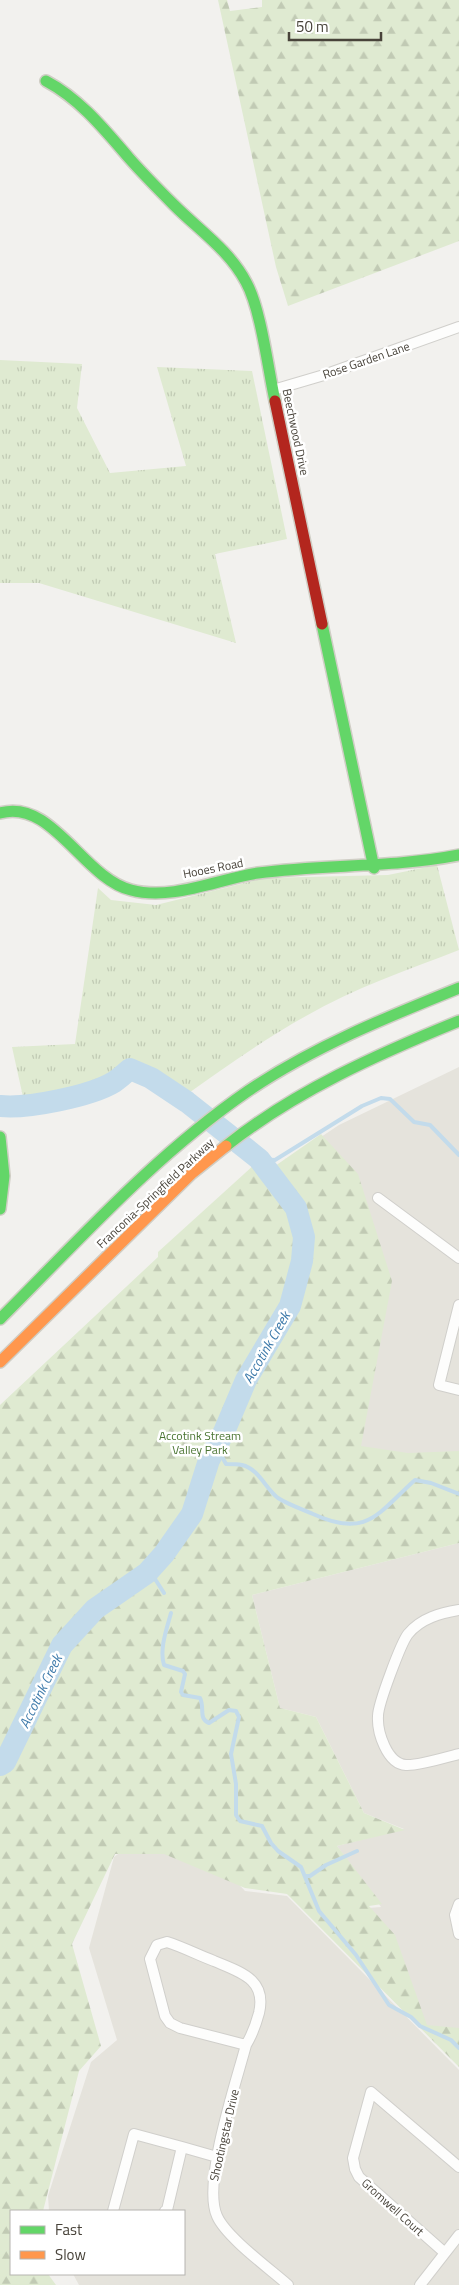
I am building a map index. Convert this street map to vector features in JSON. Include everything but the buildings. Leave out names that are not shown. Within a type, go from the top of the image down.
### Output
[{"type":"street","name":"Beechwood Drive","points":[[46,81],[65,91],[110,134],[129,158],[175,206],[218,244],[234,261],[251,293],[374,868]]},
{"type":"street","name":"Rose Garden Lane","points":[[273,390],[342,369],[459,327]]},
{"type":"street","name":"Hooes Road","points":[[0,813],[10,809],[31,813],[50,827],[103,877],[122,888],[141,892],[165,892],[260,873],[374,868],[459,855]]},
{"type":"street","name":"Franconia-Springfield Parkway","points":[[0,1319],[154,1167],[206,1122],[268,1079],[346,1036],[459,988]]},
{"type":"street","name":"Franconia-Springfield Parkway","points":[[0,1362],[176,1189],[224,1147],[285,1104],[361,1063],[459,1021]]},
{"type":"street","points":[[0,1140],[4,1176],[0,1209]]},
{"type":"street","points":[[378,1198],[459,1258]]},
{"type":"street","points":[[459,1305],[438,1385],[459,1390]]},
{"type":"street","points":[[459,1610],[432,1615],[409,1633],[398,1652],[378,1714],[379,1731],[384,1746],[394,1760],[406,1766],[459,1754]]},
{"type":"street","points":[[459,1904],[455,1915],[459,1934]]},
{"type":"street","name":"Shootingstar Drive","points":[[246,2045],[180,2028],[170,2023],[165,2016],[150,1959],[157,1945],[167,1942],[233,1969],[257,1984],[261,1994],[261,2006],[252,2036],[246,2045],[217,2157],[212,2179],[212,2198],[217,2217],[226,2231],[288,2285]]},
{"type":"street","name":"Gromwell Court","points":[[445,2253],[359,2177],[355,2169],[354,2158],[371,2092],[459,2167]]},
{"type":"street","points":[[113,2210],[134,2134],[217,2157]]},
{"type":"street","points":[[167,2210],[182,2147]]},
{"type":"street","points":[[420,2285],[459,2235]]},
{"type":"shaded area","points":[[459,1067],[459,1456],[385,1463],[353,1452],[391,1284],[357,1176],[321,1137],[339,1125]]},
{"type":"shaded area","points":[[459,1543],[459,2031],[426,2028],[368,1908],[381,1907],[337,1846],[404,1829],[364,1813],[316,1717],[280,1708],[252,1595]]},
{"type":"shaded area","points":[[171,1815],[176,1815],[245,1891],[287,1896],[459,2070],[459,2285],[79,2285],[74,2275],[185,2275],[185,2210],[49,2210],[48,2196],[91,2062],[117,2040],[89,1948],[114,1857]]},
{"type":"green space","points":[[218,0],[227,0],[230,11],[262,7],[262,0],[459,0],[459,241],[288,306],[276,267]]},
{"type":"green space","points":[[0,360],[82,364],[77,408],[110,473],[186,466],[157,367],[252,371],[287,539],[215,554],[236,643],[39,583],[0,583]]},
{"type":"green space","points":[[437,865],[459,950],[381,980],[324,1006],[257,1046],[179,1100],[150,1071],[97,1100],[59,1107],[25,1106],[12,1047],[75,1044],[98,888],[111,900],[156,905],[265,878],[388,875]]},
{"type":"green space","name":"Accotink Stream Valley Park","points":[[321,1134],[358,1174],[392,1281],[361,1446],[408,1453],[459,1451],[459,1543],[252,1595],[280,1708],[316,1717],[364,1813],[405,1830],[337,1846],[382,1904],[369,1906],[395,1935],[427,2025],[459,2028],[459,2067],[287,1894],[245,1888],[164,1854],[115,1854],[72,1944],[101,2046],[79,2071],[43,2210],[10,2210],[10,2275],[49,2275],[56,2285],[0,2285],[0,1405],[158,1257],[158,1252],[255,1164],[265,1173]]},
{"type":"waterway","name":"Accotink Creek","points":[[0,1106],[26,1105],[75,1097],[114,1082],[130,1069],[151,1078],[187,1102],[259,1159],[296,1208],[304,1237],[302,1261],[290,1306],[246,1380],[224,1432],[209,1460],[192,1514],[164,1554],[147,1573],[95,1609],[62,1645],[5,1762],[0,1765]]},
{"type":"waterway","points":[[259,1159],[275,1160],[362,1106],[381,1098],[390,1099],[414,1122],[430,1125],[459,1155]]},
{"type":"waterway","points":[[216,1446],[226,1464],[242,1465],[253,1470],[278,1498],[331,1521],[347,1524],[359,1523],[370,1519],[381,1512],[415,1480],[431,1483],[459,1494]]},
{"type":"waterway","points":[[153,1566],[155,1579],[164,1593]]},
{"type":"waterway","points":[[171,1613],[162,1652],[164,1665],[183,1671],[185,1674],[181,1692],[183,1695],[200,1698],[204,1719],[209,1723],[229,1710],[236,1711],[239,1717],[231,1754],[236,1784],[236,1815],[240,1821],[262,1826],[271,1843],[278,1851],[301,1867],[319,1911],[356,1955],[389,2005],[411,2017],[420,2026],[451,2040],[459,2048]]},
{"type":"waterway","points":[[305,1876],[310,1876],[326,1865],[357,1851]]},
{"type":"traffic: fast","points":[[46,81],[70,97],[91,115],[145,176],[222,250],[239,271],[246,282],[256,307],[275,401]]},
{"type":"traffic: fast","points":[[322,624],[374,868]]},
{"type":"traffic: fast","points":[[0,813],[19,812],[36,817],[52,828],[98,871],[114,883],[131,890],[147,893],[179,891],[258,873],[409,862],[459,855]]},
{"type":"traffic: fast","points":[[0,1319],[149,1170],[214,1116],[248,1091],[298,1060],[324,1047],[459,988]]},
{"type":"traffic: fast","points":[[226,1146],[280,1108],[338,1075],[459,1021]]},
{"type":"traffic: fast","points":[[0,1137],[4,1176],[0,1209]]},
{"type":"traffic: slow","points":[[0,1362],[191,1174],[226,1146]]},
{"type":"traffic: jam","points":[[275,401],[322,624]]}]
